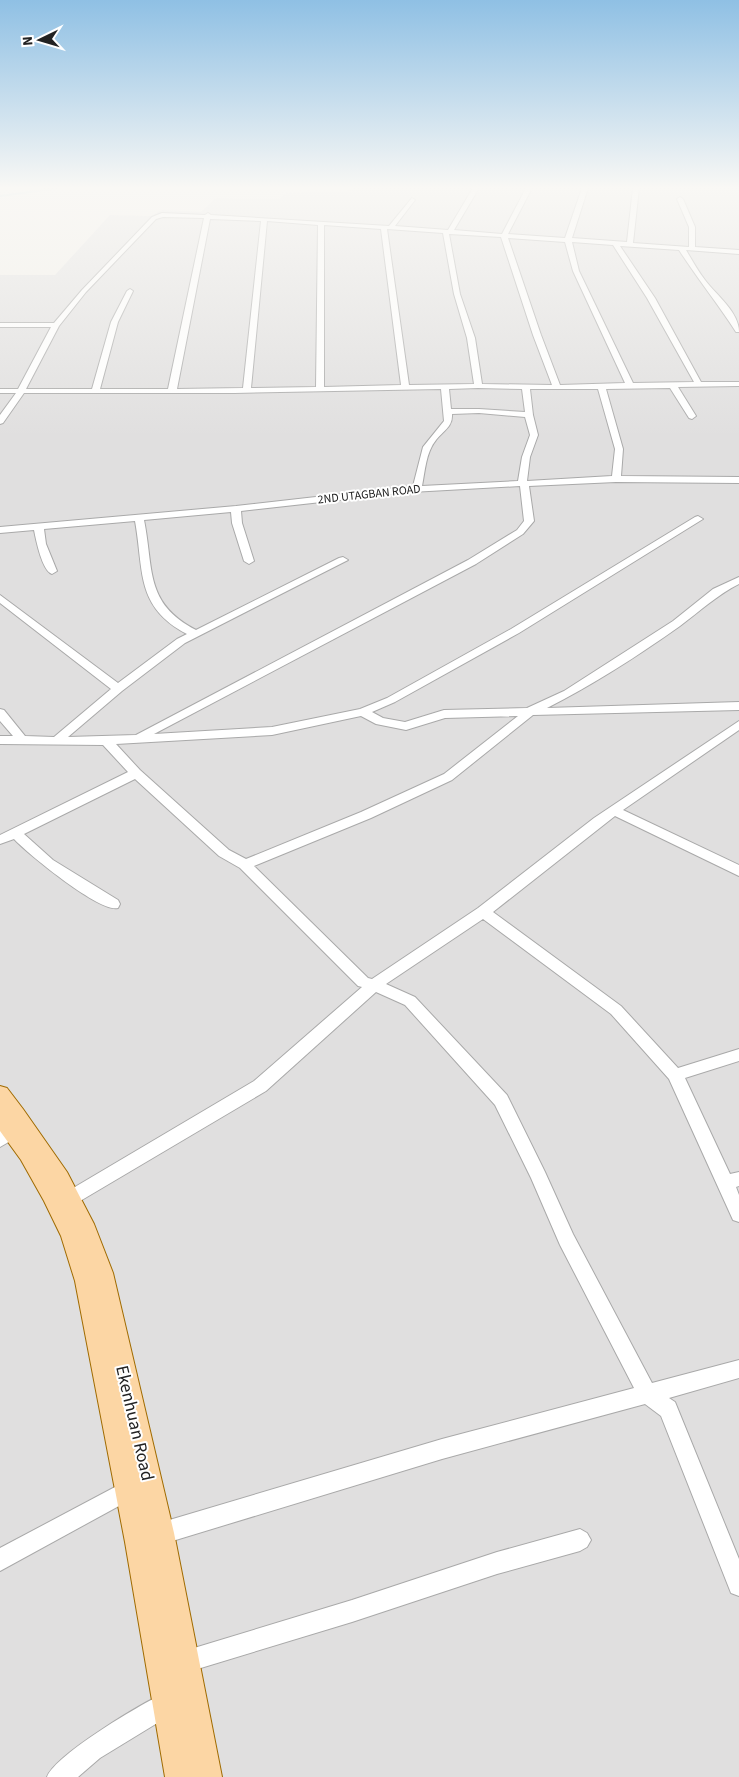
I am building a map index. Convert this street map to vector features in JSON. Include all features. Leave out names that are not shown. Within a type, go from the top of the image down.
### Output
[{"type":"main road","name":"Ekenhuan Road","points":[[0,1094],[40,1147],[65,1202],[87,1281],[138,1485],[149,1538],[186,1661],[207,1777]]},
{"type":"main road","name":"Ekenhuan Road","points":[[4,1129],[65,1202]]},
{"type":"main road","name":"Ekenhuan Road","points":[[149,1538],[162,1671],[180,1777]]},
{"type":"street","points":[[0,421],[20,393],[56,325],[103,271]]},
{"type":"street","points":[[172,391],[195,271]]},
{"type":"street","points":[[247,390],[259,271]]},
{"type":"street","points":[[247,390],[252,364],[252,335],[259,271]]},
{"type":"street","points":[[322,271],[325,390]]},
{"type":"street","points":[[325,390],[323,313],[326,271]]},
{"type":"street","points":[[392,271],[406,388]]},
{"type":"street","points":[[453,271],[456,294],[471,338],[478,386]]},
{"type":"street","points":[[515,271],[536,335],[557,388]]},
{"type":"street","points":[[576,271],[630,385]]},
{"type":"street","points":[[633,271],[651,298],[699,385]]},
{"type":"street","points":[[695,271],[702,282],[722,304],[739,330]]},
{"type":"street","points":[[95,392],[104,370],[110,338],[118,312],[130,292]]},
{"type":"street","points":[[0,326],[56,325]]},
{"type":"street","points":[[0,391],[20,393],[325,390],[478,386],[557,388],[739,384]]},
{"type":"street","points":[[672,385],[692,416]]},
{"type":"street","points":[[136,738],[472,562],[520,532],[529,521],[523,484],[526,457],[534,435],[528,415],[526,386]]},
{"type":"street","points":[[602,387],[619,449],[616,479]]},
{"type":"street","points":[[417,488],[423,457],[430,441],[446,426],[448,412],[445,388]]},
{"type":"street","points":[[448,412],[479,411],[528,415]]},
{"type":"street","name":"2ND UTAGBAN ROAD","points":[[0,530],[236,509],[417,488],[616,479],[739,480]]},
{"type":"street","points":[[236,509],[242,540],[249,561]]},
{"type":"street","points":[[138,518],[148,580],[154,600],[174,622],[196,634]]},
{"type":"street","points":[[0,740],[106,741],[272,731],[363,712],[391,700],[515,631],[698,519]]},
{"type":"street","points":[[38,527],[41,544],[52,571]]},
{"type":"street","points":[[55,742],[118,689],[181,641],[343,560]]},
{"type":"street","points":[[246,865],[366,815],[448,777],[531,711],[568,693],[678,623],[717,592],[739,580]]},
{"type":"street","points":[[0,598],[118,689]]},
{"type":"street","points":[[363,712],[380,721],[406,726],[444,714],[739,706]]},
{"type":"street","points":[[0,713],[21,739]]},
{"type":"street","points":[[65,1202],[260,1086],[374,985],[483,912],[614,811],[739,725]]},
{"type":"street","points":[[106,741],[136,773],[224,854],[246,865],[363,982],[410,1001],[501,1100],[539,1177],[566,1239],[648,1394],[668,1409],[739,1585]]},
{"type":"street","points":[[0,840],[136,773]]},
{"type":"street","points":[[614,811],[739,871]]},
{"type":"street","points":[[14,832],[36,854],[76,882],[113,904]]},
{"type":"street","points":[[483,912],[616,1010],[675,1075],[698,1122],[732,1181],[739,1214]]},
{"type":"street","points":[[675,1075],[739,1055]]},
{"type":"street","points":[[149,1538],[442,1450],[739,1369]]},
{"type":"street","points":[[0,1560],[138,1485]]},
{"type":"street","points":[[162,1671],[186,1661],[352,1611],[497,1563],[580,1540]]},
{"type":"street","points":[[59,1777],[92,1750],[168,1704],[192,1692]]},
{"type":"shaded area","points":[[59,271],[739,271],[739,1777],[0,1777],[0,275],[55,275]]}]
